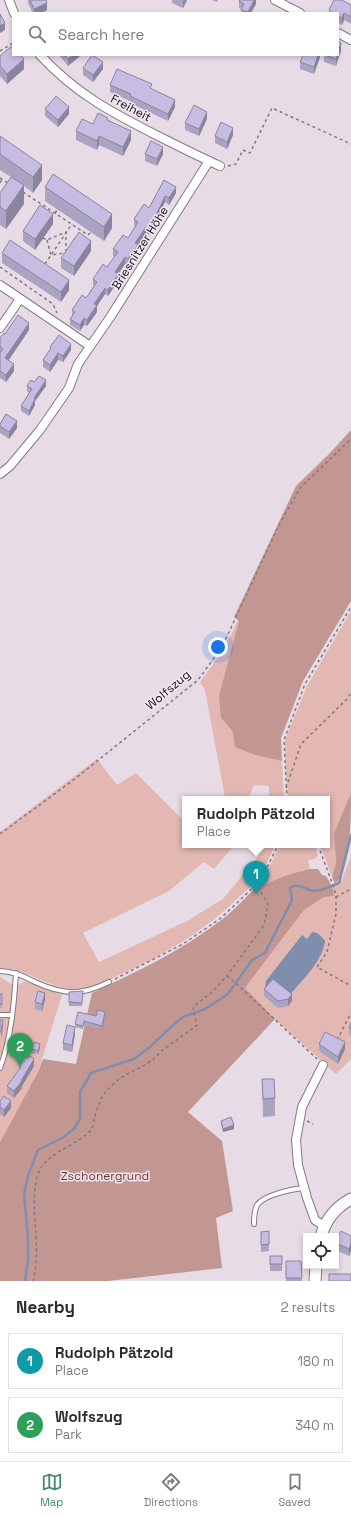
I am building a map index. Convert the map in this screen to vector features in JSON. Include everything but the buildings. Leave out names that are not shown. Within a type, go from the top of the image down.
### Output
[{"type":"street","points":[[8,0],[14,12]]},
{"type":"street","points":[[275,0],[298,12]]},
{"type":"street","points":[[339,34],[351,40]]},
{"type":"street","name":"Freiheit","points":[[41,56],[53,69],[79,91],[112,112],[220,166]]},
{"type":"street","name":"Briesnitzer Höhe","points":[[0,474],[10,466],[40,430],[69,388],[78,364],[210,161]]},
{"type":"street","points":[[0,285],[90,346]]},
{"type":"street","points":[[0,328],[20,299]]},
{"type":"street","points":[[323,1065],[302,1107],[296,1140],[298,1165],[315,1220],[322,1231],[332,1213],[351,1199]]},
{"type":"street","points":[[316,1269],[316,1281]]},
{"type":"lane","points":[[0,971],[16,973],[51,989],[66,992],[94,990],[109,982]]},
{"type":"lane","points":[[0,1068],[6,1053],[12,1015],[16,973]]},
{"type":"lane","points":[[0,1015],[12,1015]]},
{"type":"lane","points":[[254,1224],[255,1212],[261,1201],[275,1195],[304,1188]]},
{"type":"path","points":[[0,51],[12,45]]},
{"type":"path","points":[[220,166],[233,166],[236,164],[243,150],[250,153],[272,108],[351,144]]},
{"type":"path","points":[[0,183],[1,179],[13,186]]},
{"type":"path","points":[[24,192],[88,235],[91,232]]},
{"type":"path","points":[[43,267],[72,224]]},
{"type":"path","points":[[47,240],[66,232]]},
{"type":"path","points":[[51,255],[66,253],[66,232]]},
{"type":"path","points":[[43,238],[47,240],[51,255]]},
{"type":"path","points":[[0,267],[53,304],[56,309],[59,325]]},
{"type":"path","points":[[12,276],[15,272]]},
{"type":"path","points":[[45,298],[48,294]]},
{"type":"path","name":"Wolfszug","points":[[0,834],[76,778],[198,680],[222,647],[280,523],[300,488],[351,440]]},
{"type":"path","points":[[286,796],[284,740],[304,684],[351,607]]},
{"type":"path","points":[[286,790],[301,744],[347,699],[351,693]]},
{"type":"path","points":[[109,982],[183,944],[220,918],[261,880],[277,848]]},
{"type":"path","points":[[319,848],[334,888],[336,897],[336,914],[327,952],[317,967],[351,986]]},
{"type":"path","points":[[33,1281],[36,1255],[36,1180],[43,1166],[53,1154],[74,1145],[91,1130],[101,1097],[118,1080],[156,1058],[160,1052],[197,1024],[193,1011],[194,1006],[211,993],[227,976],[264,925],[268,904],[256,884]]},
{"type":"path","points":[[336,897],[351,889]]},
{"type":"path","points":[[227,976],[323,1065]]},
{"type":"path","points":[[337,1040],[351,1013]]},
{"type":"shaded area","points":[[351,611],[351,793],[334,833],[336,863],[332,877],[321,848],[330,848],[330,796],[288,796],[285,740],[307,686]]},
{"type":"shaded area","points":[[238,620],[221,718],[255,755],[282,761],[284,796],[269,796],[269,786],[254,785],[249,796],[225,796],[205,690],[200,682],[225,648]]},
{"type":"shaded area","points":[[97,759],[117,785],[136,773],[182,819],[182,848],[231,848],[214,869],[204,862],[169,891],[83,933],[99,962],[187,921],[223,899],[265,848],[274,848],[257,881],[223,912],[195,934],[149,961],[93,987],[78,990],[58,987],[20,971],[0,968],[0,832]]},
{"type":"shaded area","points":[[278,848],[316,848],[318,856],[315,859],[308,860],[310,869],[290,874],[260,886],[258,885],[263,879]]},
{"type":"shaded area","points":[[351,856],[351,1059],[336,1074],[275,1019],[245,988],[304,910],[324,897],[333,896],[332,886],[342,880]]},
{"type":"shaded area","points":[[0,977],[11,984],[19,985],[25,981],[62,995],[38,1072],[0,1142]]},
{"type":"green space","points":[[351,430],[351,601],[303,681],[281,738],[282,761],[255,755],[235,747],[233,732],[221,718],[219,696],[239,621],[234,617],[296,486]]},
{"type":"green space","points":[[351,793],[350,829],[347,855],[340,877],[335,884],[332,877],[336,863],[334,833]]},
{"type":"green space","name":"Zschonergrund","points":[[310,869],[318,869],[322,875],[326,876],[332,886],[334,896],[324,897],[304,910],[245,988],[275,1019],[188,1112],[222,1141],[233,1211],[216,1218],[222,1268],[108,1281],[0,1281],[0,1142],[38,1072],[43,1059],[76,1064],[92,993],[142,969],[190,942],[225,917],[258,885],[260,886],[290,874]]},
{"type":"water","points":[[312,932],[321,936],[325,941],[323,949],[316,963],[290,995],[265,987],[266,981],[302,935],[307,939]]},
{"type":"waterway","points":[[25,1281],[28,1260],[28,1237],[24,1194],[28,1176],[38,1150],[62,1138],[74,1129],[80,1119],[80,1092],[91,1073],[134,1059],[150,1047],[183,1017],[205,1009],[228,994],[252,960],[265,953],[292,900],[290,888],[293,886],[299,886],[317,891],[339,883],[351,835]]},
{"type":"place","name":"Rudolph Pätzold","points":[[256,894]]},
{"type":"place","name":"Wolfszug","points":[[20,1066]]}]
